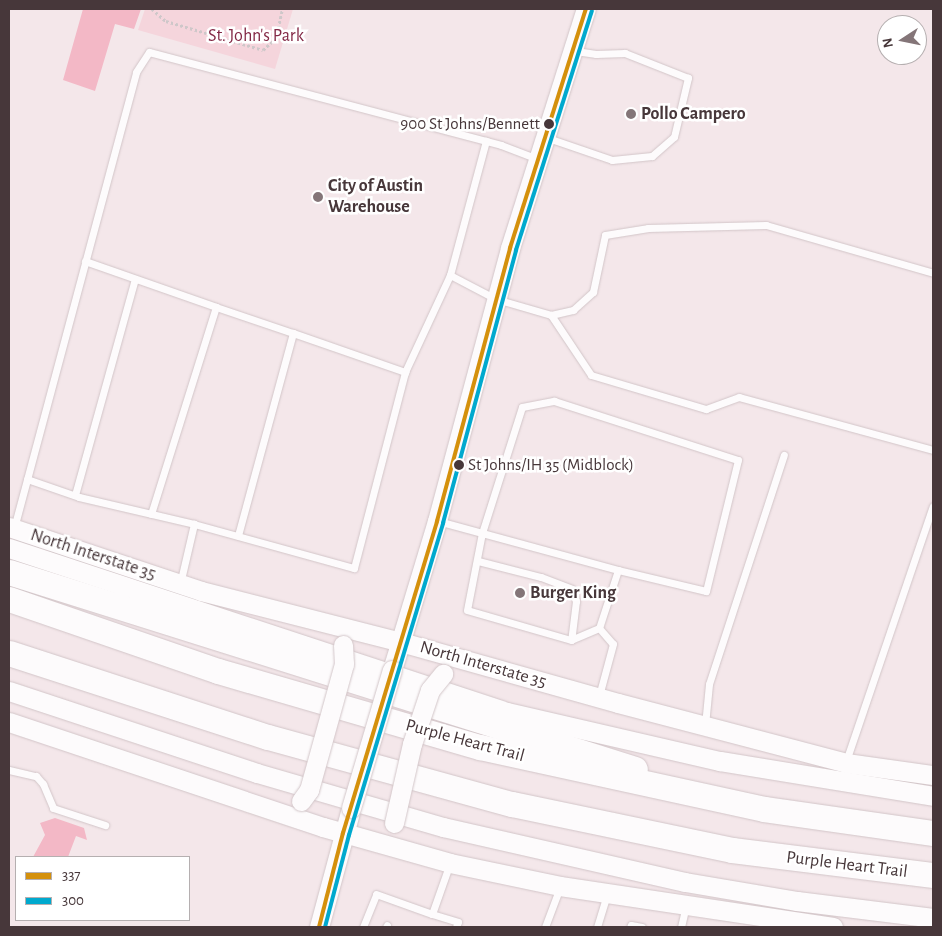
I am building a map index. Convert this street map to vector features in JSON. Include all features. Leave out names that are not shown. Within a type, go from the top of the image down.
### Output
[{"type":"highway","points":[[9,572],[461,716],[621,763],[682,792]]},
{"type":"highway","name":"Purple Heart Trail","points":[[9,599],[218,671],[461,741],[764,809],[933,833]]},
{"type":"highway","name":"Purple Heart Trail","points":[[9,653],[268,737],[512,804],[732,850],[933,875]]},
{"type":"main road","points":[[319,927],[351,808],[437,521],[496,299],[586,9]]},
{"type":"main road","name":"North Interstate 35","points":[[12,528],[180,584],[401,642],[599,698],[846,763],[933,775]]},
{"type":"main road","points":[[9,548],[507,712],[720,761],[933,796]]},
{"type":"main road","points":[[274,811],[301,801],[309,790],[344,664],[343,645],[331,625]]},
{"type":"main road","points":[[407,848],[394,823],[412,744],[430,690],[443,674],[475,663]]},
{"type":"main road","points":[[9,691],[257,773],[461,831],[685,882],[797,901],[933,918]]},
{"type":"main road","points":[[9,722],[274,811],[344,833],[407,848],[450,863],[560,886],[833,927]]},
{"type":"lane","points":[[545,137],[612,160],[652,156],[674,137],[688,78],[624,53],[596,54],[572,51]]},
{"type":"lane","points":[[12,528],[27,479],[136,72],[149,52],[486,141],[538,159]]},
{"type":"lane","points":[[27,479],[75,495],[194,524],[354,568],[405,372],[450,275],[486,141]]},
{"type":"lane","points":[[450,275],[496,299],[551,315],[573,310],[593,292],[605,235],[648,228],[766,225],[933,273]]},
{"type":"lane","points":[[85,261],[405,372]]},
{"type":"lane","points":[[75,495],[135,278]]},
{"type":"lane","points":[[151,514],[216,307]]},
{"type":"lane","points":[[551,315],[591,375],[706,409],[739,396],[933,450]]},
{"type":"lane","points":[[238,536],[293,333]]},
{"type":"lane","points":[[437,521],[482,534],[618,570],[706,591],[738,460],[554,401],[522,406],[482,534],[467,610],[571,640],[599,628],[618,570]]},
{"type":"lane","points":[[705,726],[709,684],[784,455]]},
{"type":"lane","points":[[846,763],[933,506]]},
{"type":"lane","points":[[180,584],[194,524]]},
{"type":"lane","points":[[478,560],[541,577],[572,590],[576,601],[571,640]]},
{"type":"lane","points":[[599,628],[613,644],[599,698]]},
{"type":"lane","points":[[9,770],[36,776],[43,784],[53,808],[105,825]]},
{"type":"lane","points":[[432,914],[450,863]]},
{"type":"lane","points":[[545,927],[560,886]]},
{"type":"lane","points":[[596,927],[608,893]]},
{"type":"lane","points":[[366,927],[376,894],[393,905],[409,906],[458,922],[456,927]]},
{"type":"lane","points":[[407,913],[409,906]]},
{"type":"lane","points":[[681,927],[686,906]]},
{"type":"lane","points":[[421,918],[423,911]]},
{"type":"lane","points":[[438,924],[441,917]]},
{"type":"lane","points":[[630,927],[631,925],[642,927]]},
{"type":"path","points":[[152,9],[166,21],[263,50],[276,38],[282,9]]},
{"type":"green space","name":"St. John's Park","points":[[145,9],[293,9],[275,69],[138,30]]},
{"type":"shaded area","points":[[83,9],[141,9],[134,29],[115,24],[95,91],[63,80]]},
{"type":"shaded area","points":[[55,818],[84,828],[87,840],[76,836],[68,856],[34,856],[45,835],[40,823]]},
{"type":"transit line","name":"337","points":[[319,927],[343,833],[437,521],[510,248],[586,9]]},
{"type":"transit line","name":"300","points":[[325,927],[349,835],[443,523],[516,250],[592,11]]},
{"type":"place","name":"Pollo Campero","points":[[631,114]]},
{"type":"place","name":"900 St Johns/Bennett","points":[[549,124]]},
{"type":"place","name":"City of Austin Warehouse","points":[[318,197]]},
{"type":"place","name":"St Johns/IH 35 (Midblock)","points":[[459,465]]},
{"type":"place","name":"Burger King","points":[[520,593]]}]
